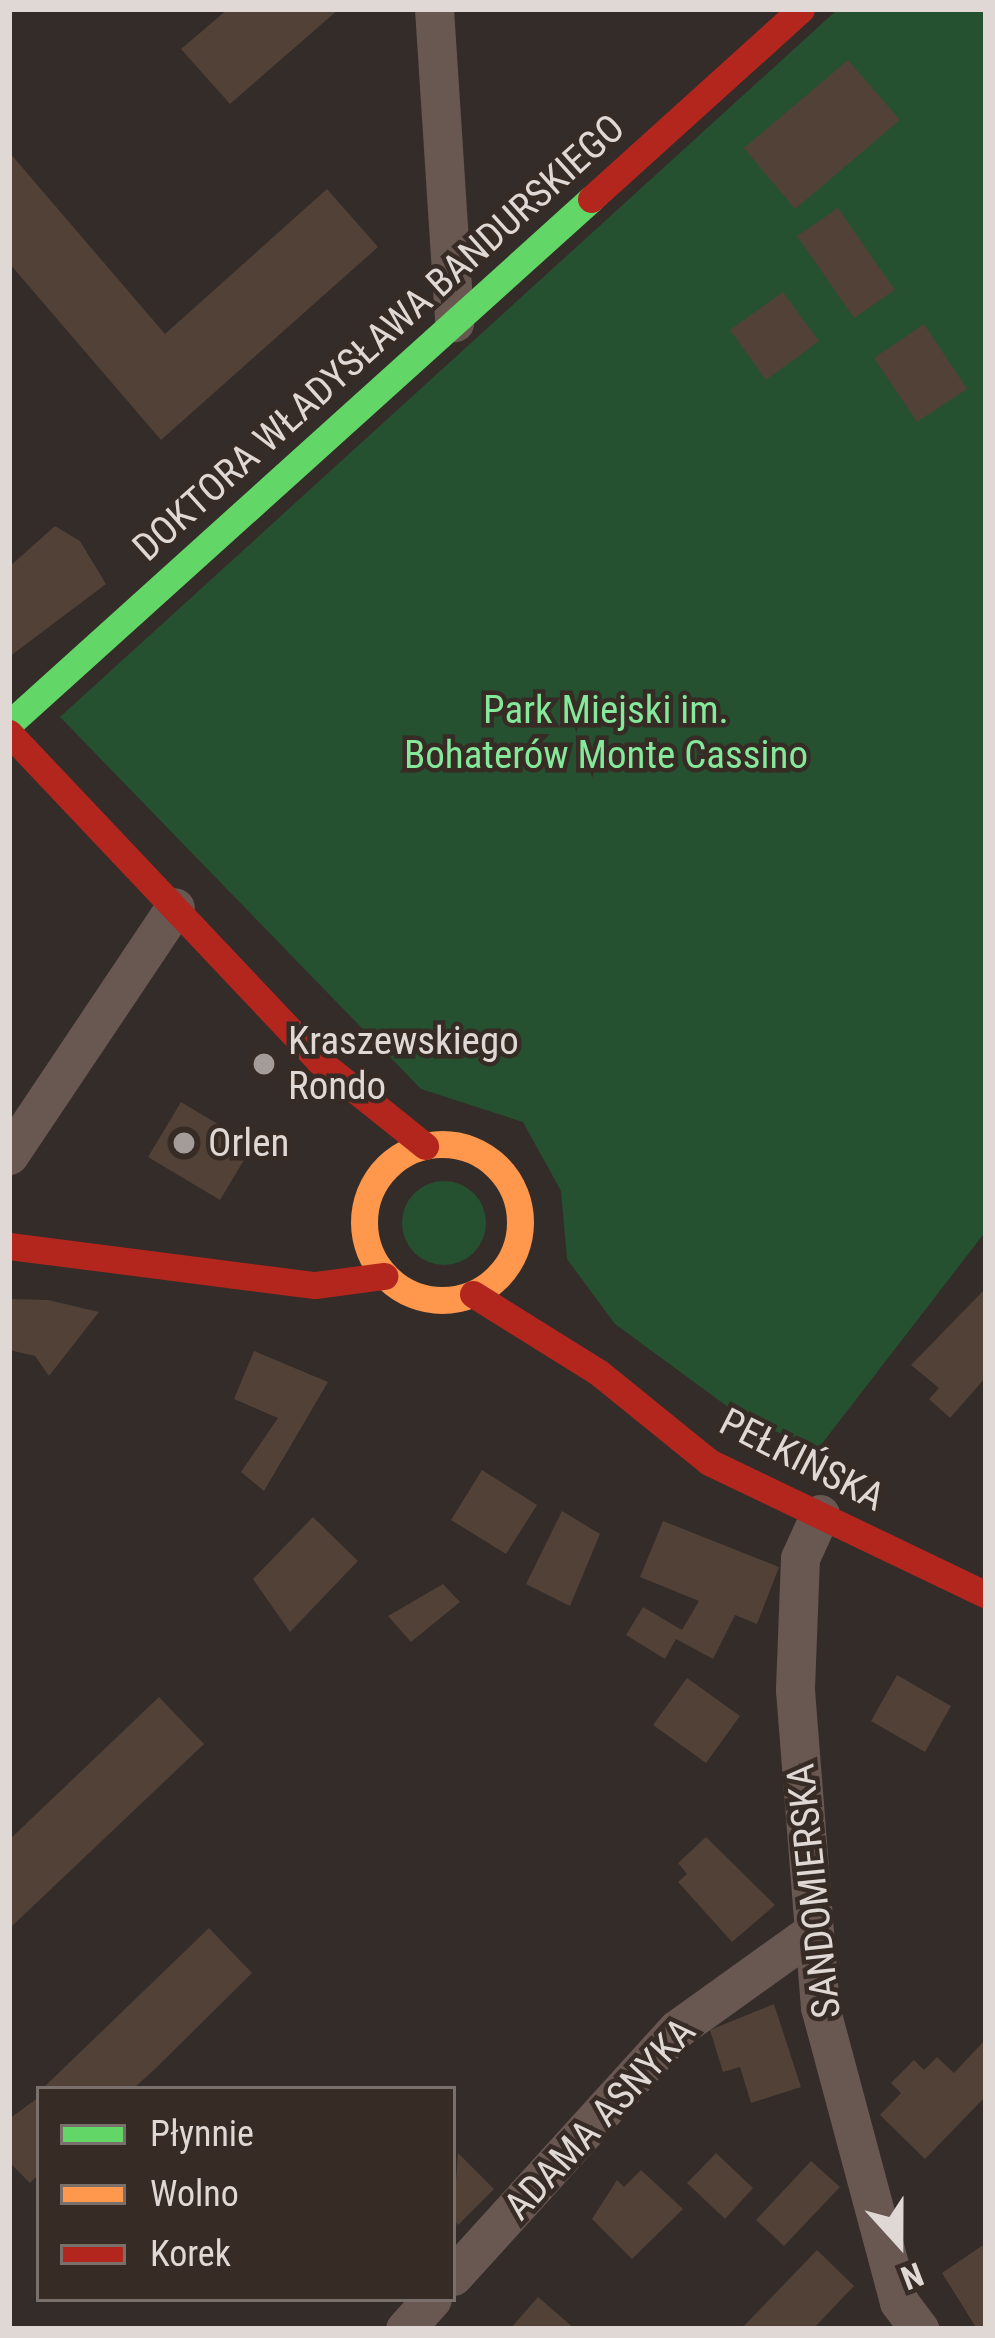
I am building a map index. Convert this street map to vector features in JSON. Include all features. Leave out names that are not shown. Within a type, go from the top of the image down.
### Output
[{"type":"street","points":[[434,9],[454,322]]},
{"type":"street","name":"DOKTORA WŁADYSŁAWA BANDURSKIEGO","points":[[9,729],[801,9]]},
{"type":"street","points":[[9,729],[319,1061],[425,1146]]},
{"type":"street","points":[[9,1155],[175,907]]},
{"type":"street","points":[[319,1061],[380,1173]]},
{"type":"street","points":[[462,1145],[500,1169],[520,1208],[515,1252],[473,1294],[423,1299],[385,1276],[364,1225],[380,1173],[425,1146],[462,1145]]},
{"type":"street","points":[[331,1240],[364,1225]]},
{"type":"street","points":[[9,1246],[315,1285],[385,1276]]},
{"type":"street","points":[[236,1273],[300,1252]]},
{"type":"street","name":"PEŁKIŃSKA","points":[[515,1252],[598,1372]]},
{"type":"street","name":"PEŁKIŃSKA","points":[[473,1294],[598,1372],[709,1462],[986,1595]]},
{"type":"street","name":"SANDOMIERSKA","points":[[820,1514],[800,1558],[795,1690],[820,2007],[898,2302],[919,2329]]},
{"type":"street","name":"ADAMA ASNYKA","points":[[456,2273],[677,2029],[814,1931]]},
{"type":"street","points":[[405,2329],[429,2302]]},
{"type":"green space","name":"Park Miejski im. Bohaterów Monte Cassino","points":[[838,9],[986,9],[986,1231],[817,1450],[739,1415],[615,1324],[567,1259],[561,1191],[523,1122],[421,1089],[60,717]]},
{"type":"green space","points":[[444,1181],[474,1193],[486,1223],[474,1253],[444,1265],[414,1253],[402,1223],[414,1193]]},
{"type":"building","points":[[228,9],[339,9],[230,104],[181,49]]},
{"type":"building","points":[[848,60],[900,120],[795,209],[744,148]]},
{"type":"building","points":[[9,152],[165,334],[327,189],[378,247],[161,440],[9,263]]},
{"type":"building","points":[[838,208],[895,290],[854,318],[797,236]]},
{"type":"building","points":[[783,292],[819,341],[766,380],[730,330]]},
{"type":"building","points":[[924,324],[967,389],[917,422],[874,358]]},
{"type":"building","points":[[55,526],[80,541],[106,584],[9,657],[9,567]]},
{"type":"building","points":[[181,1102],[253,1145],[220,1200],[148,1157]]},
{"type":"building","points":[[986,1288],[986,1377],[950,1418],[929,1399],[939,1388],[911,1365]]},
{"type":"building","points":[[9,1299],[48,1300],[99,1312],[49,1376],[35,1356],[9,1350]]},
{"type":"building","points":[[254,1351],[328,1382],[264,1491],[241,1472],[278,1418],[234,1399]]},
{"type":"building","points":[[482,1470],[537,1505],[506,1554],[451,1520]]},
{"type":"building","points":[[562,1511],[600,1534],[570,1606],[526,1584]]},
{"type":"building","points":[[313,1517],[358,1561],[290,1632],[253,1579]]},
{"type":"building","points":[[663,1521],[779,1567],[757,1624],[735,1615],[713,1659],[676,1639],[665,1659],[626,1635],[643,1607],[682,1630],[699,1601],[640,1577]]},
{"type":"building","points":[[443,1584],[460,1602],[411,1642],[388,1616]]},
{"type":"building","points":[[897,1675],[951,1706],[925,1752],[871,1721]]},
{"type":"building","points":[[687,1678],[740,1716],[706,1763],[653,1725]]},
{"type":"building","points":[[159,1697],[204,1744],[9,1929],[9,1840]]},
{"type":"building","points":[[706,1837],[775,1905],[732,1942],[678,1882],[687,1874],[678,1863]]},
{"type":"building","points":[[209,1928],[252,1973],[136,2086],[45,2086]]},
{"type":"building","points":[[774,2004],[801,2087],[751,2103],[740,2067],[723,2072],[710,2030]]},
{"type":"building","points":[[983,2042],[986,2096],[925,2159],[880,2115],[901,2093],[891,2083],[914,2060],[924,2070],[937,2057],[954,2073]]},
{"type":"building","points":[[36,2099],[36,2177],[30,2183],[9,2162],[9,2119]]},
{"type":"building","points":[[458,2153],[494,2189],[458,2225],[456,2223]]},
{"type":"building","points":[[716,2153],[753,2188],[725,2219],[687,2183]]},
{"type":"building","points":[[811,2161],[840,2187],[784,2246],[756,2220]]},
{"type":"building","points":[[641,2170],[683,2209],[632,2259],[592,2219],[617,2180],[624,2187]]},
{"type":"building","points":[[986,2243],[986,2329],[977,2329],[942,2273]]},
{"type":"building","points":[[817,2250],[854,2286],[813,2329],[741,2329]]},
{"type":"building","points":[[538,2297],[575,2329],[510,2329]]},
{"type":"traffic: fast","points":[[9,724],[591,199]]},
{"type":"traffic: slow","points":[[442,1144],[472,1150],[497,1167],[514,1192],[520,1222],[514,1252],[497,1277],[472,1294],[442,1300],[412,1294],[387,1277],[370,1252],[364,1222],[370,1192],[387,1167],[412,1150],[442,1144]]},
{"type":"traffic: jam","points":[[591,199],[801,9]]},
{"type":"traffic: jam","points":[[9,733],[319,1061],[425,1146]]},
{"type":"traffic: jam","points":[[9,1246],[315,1285],[384,1276]]},
{"type":"traffic: jam","points":[[473,1294],[598,1372],[709,1462],[986,1595]]},
{"type":"place","name":"Kraszewskiego Rondo","points":[[264,1064]]},
{"type":"place","name":"Orlen","points":[[184,1143]]}]
